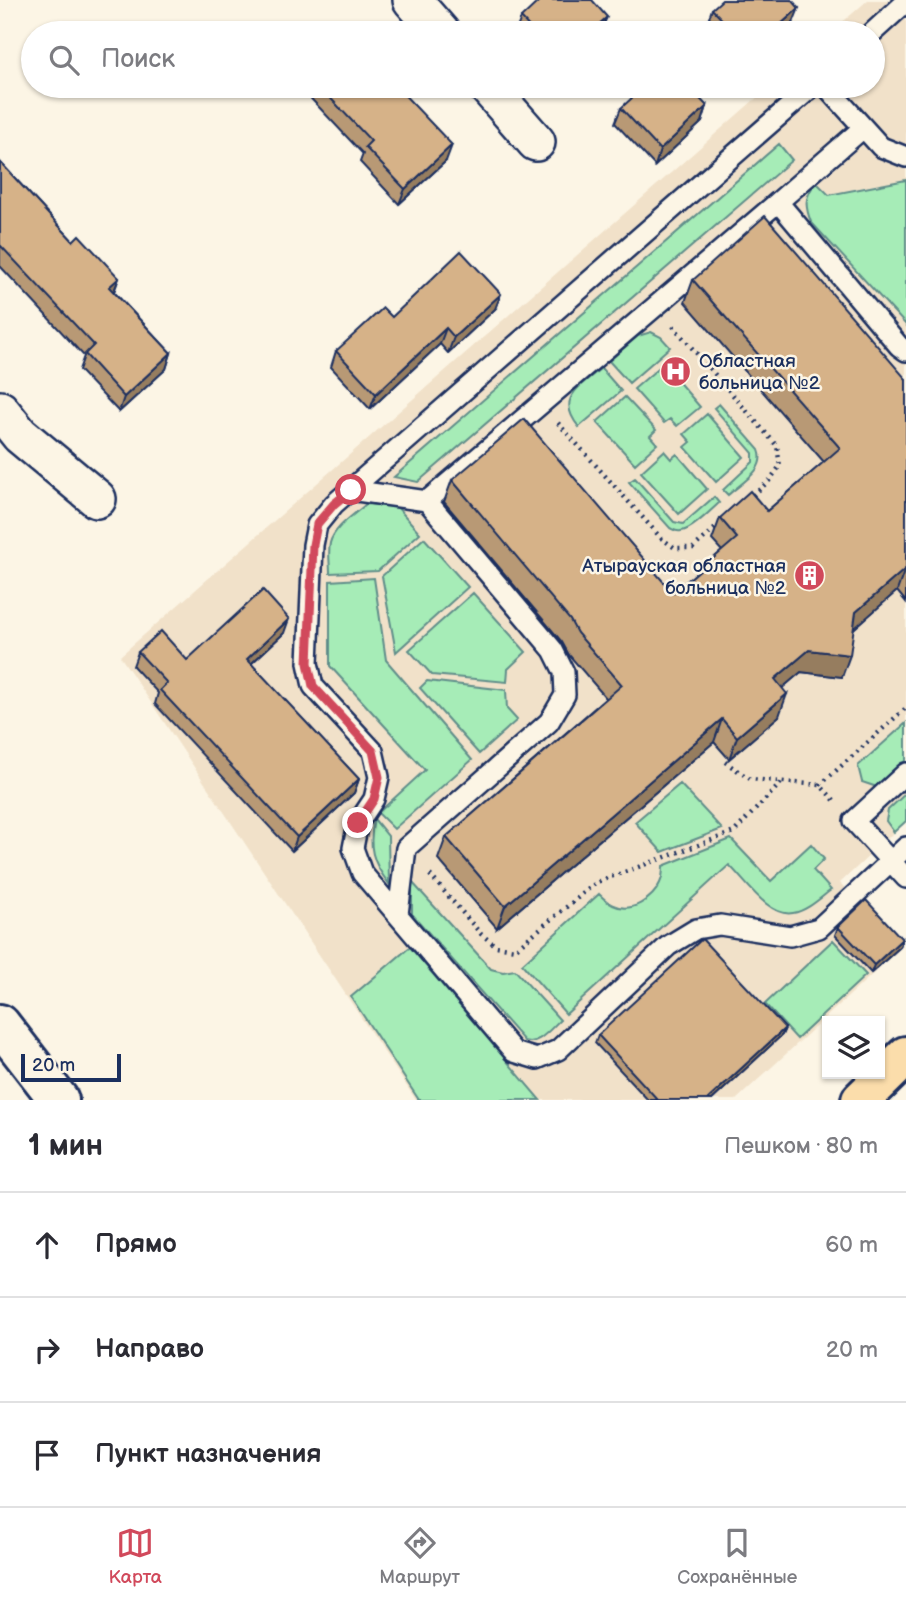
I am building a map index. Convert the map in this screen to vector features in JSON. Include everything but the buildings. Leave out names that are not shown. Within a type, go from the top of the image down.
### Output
[{"type":"main road","points":[[861,1100],[906,1056]]},
{"type":"street","points":[[412,0],[430,21]]},
{"type":"street","points":[[497,98],[536,142]]},
{"type":"street","points":[[0,410],[20,435],[97,499]]},
{"type":"street","points":[[0,1024],[59,1100]]},
{"type":"lane","points":[[885,21],[906,2]]},
{"type":"lane","points":[[799,98],[334,504],[317,524],[313,545],[308,663],[313,686],[373,751],[379,777],[374,799],[358,823],[353,848],[362,873],[514,1052],[537,1059],[558,1050],[668,946],[696,929],[720,925],[790,936],[819,928],[906,847]]},
{"type":"lane","points":[[837,98],[881,147],[906,157]]},
{"type":"lane","points":[[427,501],[863,128]]},
{"type":"lane","points":[[778,202],[906,351]]},
{"type":"lane","points":[[351,490],[427,501],[553,650],[564,672],[565,695],[549,722],[406,848],[398,914]]},
{"type":"lane","points":[[906,773],[854,821],[906,878]]},
{"type":"path","points":[[656,306],[777,446],[779,466],[769,481],[750,498]]},
{"type":"path","points":[[541,404],[662,538],[675,548],[693,548],[722,523]]},
{"type":"path","points":[[820,785],[906,708]]},
{"type":"path","points":[[725,762],[750,779],[820,785],[854,821]]},
{"type":"path","points":[[406,848],[481,934],[496,946],[515,949],[597,882],[734,832],[781,783]]},
{"type":"shaded area","name":"Областная больница №2","points":[[868,0],[906,0],[906,821],[840,883],[902,947],[827,1016],[822,1016],[822,1021],[736,1100],[416,1100],[120,656],[756,98],[885,98],[885,21],[844,21]]},
{"type":"green space","points":[[779,144],[792,160],[418,482],[394,477]]},
{"type":"green space","points":[[906,180],[906,325],[811,222],[807,205],[816,182],[829,195]]},
{"type":"green space","points":[[651,332],[661,337],[670,347],[629,383],[609,361],[638,336]]},
{"type":"green space","points":[[663,364],[700,407],[677,426],[670,419],[664,423],[634,389]]},
{"type":"green space","points":[[601,368],[621,391],[579,427],[572,417],[570,401],[578,387]]},
{"type":"green space","points":[[625,397],[656,430],[650,436],[657,444],[635,464],[597,422]]},
{"type":"green space","points":[[719,404],[759,450],[760,457],[751,476],[728,495],[723,490],[753,462],[753,453],[714,408]]},
{"type":"green space","points":[[707,414],[744,457],[716,482],[685,447],[691,442],[684,434]]},
{"type":"green space","points":[[664,451],[671,459],[677,454],[707,489],[679,514],[641,472]]},
{"type":"green space","points":[[635,478],[674,522],[683,524],[714,497],[719,503],[690,528],[676,531],[670,528],[629,482]]},
{"type":"green space","points":[[366,504],[397,507],[420,533],[378,571],[330,573],[329,550],[332,537]]},
{"type":"green space","points":[[424,538],[468,587],[396,652],[382,576]]},
{"type":"green space","points":[[374,578],[386,660],[472,760],[394,829],[378,813],[425,770],[330,666],[330,581]]},
{"type":"green space","points":[[473,593],[526,652],[508,669],[507,682],[432,675],[409,650]]},
{"type":"green space","points":[[427,681],[506,690],[507,709],[517,720],[479,754],[420,688]]},
{"type":"green space","points":[[906,723],[906,760],[877,787],[862,782],[858,766]]},
{"type":"green space","points":[[680,784],[722,829],[662,852],[635,822]]},
{"type":"green space","points":[[906,793],[906,821],[894,832],[886,821],[888,810]]},
{"type":"green space","points":[[374,819],[388,836],[389,884],[373,854],[371,838]]},
{"type":"green space","points":[[731,839],[771,881],[811,844],[824,859],[813,870],[831,890],[803,910],[784,913],[766,904],[729,865],[566,1014],[522,964],[599,894],[613,905],[627,908],[634,906],[657,889],[662,879],[663,866]]},
{"type":"green space","points":[[412,882],[491,969],[503,972],[515,970],[560,1020],[548,1032],[534,1041],[524,1041],[412,914]]},
{"type":"green space","points":[[833,940],[866,975],[797,1039],[765,1004]]},
{"type":"green space","points":[[410,947],[540,1100],[419,1100],[351,997]]},
{"type":"place","name":"Областная больница №2","points":[[676,371]]},
{"type":"place","name":"Атырауская областная больница №2","points":[[809,576]]},
{"type":"route","points":[[351,490],[334,504],[317,524],[313,545],[308,663],[313,686],[373,751],[379,777],[374,799],[358,823]]}]
